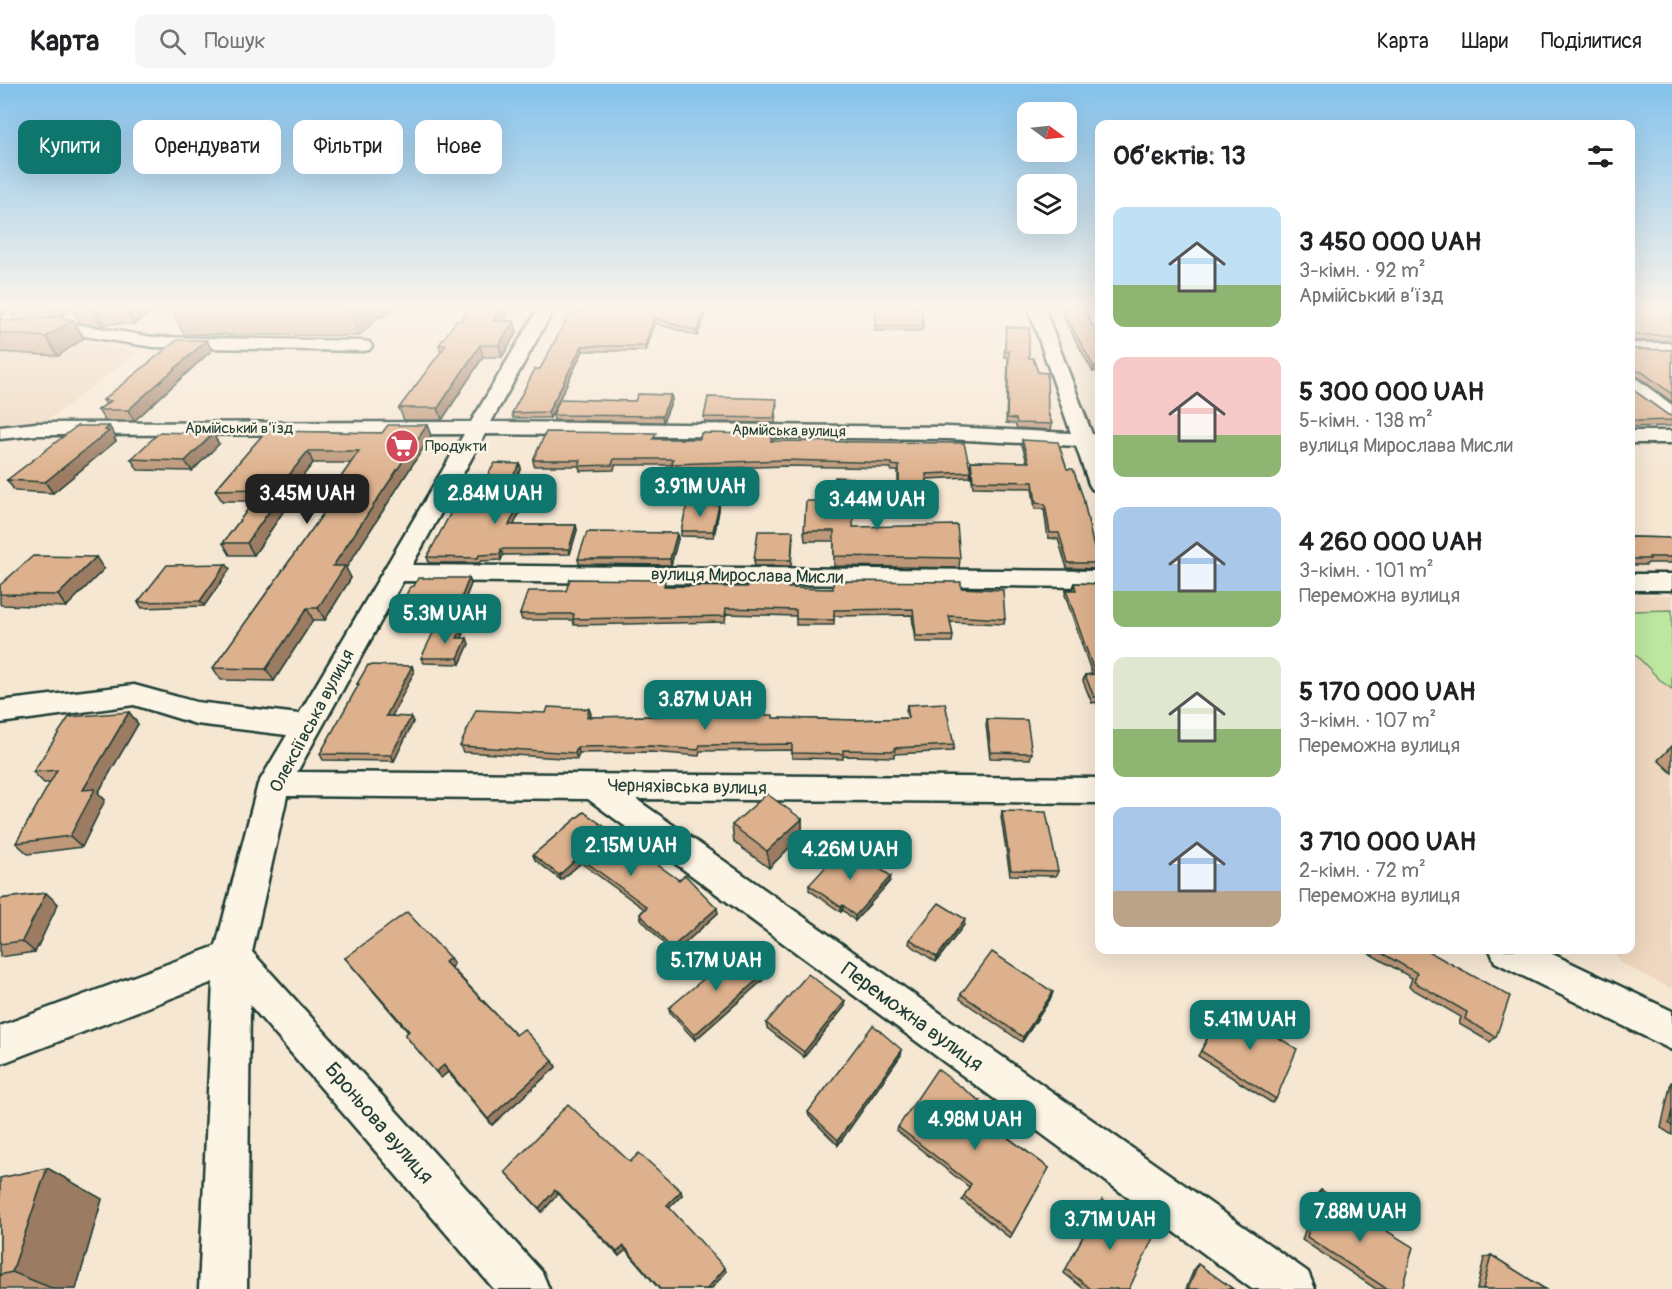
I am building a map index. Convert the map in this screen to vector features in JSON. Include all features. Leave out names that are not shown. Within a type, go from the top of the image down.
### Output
[{"type":"street","name":"Олексіївська вулиця","points":[[223,1289],[232,957],[274,784],[515,363]]},
{"type":"street","points":[[1060,363],[1092,441],[1095,457]]},
{"type":"street","points":[[1635,387],[1672,415]]},
{"type":"street","name":"Армійський в’їзд","points":[[0,432],[36,429],[478,428]]},
{"type":"street","name":"Армійська вулиця","points":[[478,428],[948,433],[1092,441]]},
{"type":"street","points":[[1635,437],[1672,437]]},
{"type":"street","name":"вулиця Мирослава Мисли","points":[[394,573],[1095,579]]},
{"type":"street","points":[[1635,582],[1672,582]]},
{"type":"street","points":[[0,712],[134,695],[196,713],[308,726]]},
{"type":"street","name":"Черняхівська вулиця","points":[[274,784],[1095,791]]},
{"type":"street","name":"Переможна вулиця","points":[[593,786],[1291,1289]]},
{"type":"street","points":[[1516,954],[1672,1031]]},
{"type":"street","points":[[0,1045],[232,957]]},
{"type":"street","name":"Броньова вулиця","points":[[232,957],[525,1289]]},
{"type":"shaded area","points":[[0,363],[123,363],[36,429],[0,424]]},
{"type":"shaded area","points":[[1635,594],[1672,595],[1672,989],[1621,963],[1615,954],[1635,954]]},
{"type":"green space","points":[[1672,610],[1672,689],[1635,654],[1635,611]]},
{"type":"building","points":[[148,363],[181,363],[128,410],[98,410],[111,401],[103,400]]},
{"type":"building","points":[[432,363],[468,363],[438,408],[399,408]]},
{"type":"building","points":[[543,363],[573,363],[548,412],[512,413],[535,369],[540,369]]},
{"type":"building","points":[[1009,363],[1035,363],[1038,372],[1047,373],[1048,413],[1052,424],[1017,423],[1016,419],[1007,418]]},
{"type":"building","points":[[1635,363],[1672,363],[1672,394],[1642,372],[1635,371]]},
{"type":"building","points":[[1635,391],[1672,416],[1672,420],[1636,421]]},
{"type":"building","points":[[638,394],[671,395],[662,416],[553,415],[560,399],[635,401]]},
{"type":"building","points":[[708,397],[777,399],[774,418],[704,417]]},
{"type":"building","points":[[388,425],[427,425],[333,566],[345,566],[318,608],[307,608],[266,669],[213,668],[338,493],[330,493],[359,451],[308,451],[278,489],[274,489],[281,494],[247,543],[223,543],[263,489],[215,490],[266,431],[382,433]]},
{"type":"building","points":[[77,426],[109,426],[105,430],[109,431],[45,482],[7,480]]},
{"type":"building","points":[[160,432],[213,434],[185,461],[131,459]]},
{"type":"building","points":[[546,432],[656,433],[653,439],[700,439],[701,433],[772,434],[771,441],[964,443],[971,472],[926,474],[927,492],[899,491],[899,466],[892,465],[892,463],[785,460],[672,464],[673,459],[614,459],[612,465],[579,466],[581,460],[533,460]]},
{"type":"building","points":[[1022,440],[1058,442],[1067,469],[1073,469],[1083,497],[1095,550],[1095,563],[1068,563],[1059,533],[1050,533],[1045,504],[1036,503],[1033,482],[973,481],[971,461],[1029,462]]},
{"type":"building","points":[[495,463],[520,464],[495,506],[518,506],[509,525],[576,525],[569,549],[501,549],[500,554],[479,555],[478,558],[427,557],[455,505],[469,505]]},
{"type":"building","points":[[835,477],[854,478],[853,527],[957,525],[960,558],[834,556],[834,531],[804,531],[806,501],[835,501]]},
{"type":"building","points":[[687,504],[719,505],[713,531],[681,531]]},
{"type":"building","points":[[758,531],[793,531],[791,560],[754,560]]},
{"type":"building","points":[[587,532],[677,533],[670,559],[578,559]]},
{"type":"building","points":[[1635,537],[1672,538],[1672,557],[1649,557],[1650,559],[1635,559]]},
{"type":"building","points":[[33,556],[96,557],[58,595],[0,594],[0,585]]},
{"type":"building","points":[[226,564],[200,601],[138,602],[167,565]]},
{"type":"building","points":[[418,578],[469,578],[456,611],[398,612],[410,587],[414,586]]},
{"type":"building","points":[[570,579],[665,580],[664,586],[747,587],[752,581],[789,581],[788,588],[833,589],[833,581],[961,582],[961,588],[1003,590],[1005,619],[949,616],[953,636],[916,636],[913,609],[834,610],[834,620],[796,619],[796,610],[726,608],[725,616],[573,619],[574,614],[520,614],[528,591],[566,591]]},
{"type":"building","points":[[1074,583],[1095,584],[1095,674],[1066,590],[1076,590]]},
{"type":"building","points":[[435,629],[461,630],[457,638],[467,638],[458,658],[421,658]]},
{"type":"building","points":[[368,665],[412,666],[386,716],[411,717],[391,755],[320,754],[359,684],[357,684]]},
{"type":"building","points":[[1095,674],[1095,697],[1094,697],[1085,675]]},
{"type":"building","points":[[945,703],[954,745],[894,748],[895,751],[843,750],[843,754],[792,753],[792,744],[700,745],[698,750],[651,746],[577,747],[575,753],[460,746],[476,710],[546,713],[548,707],[589,709],[587,717],[661,716],[664,710],[730,715],[773,715],[773,718],[856,720],[909,718],[907,705]]},
{"type":"building","points":[[129,712],[83,790],[95,789],[70,836],[16,843],[57,770],[33,772],[69,717]]},
{"type":"building","points":[[987,719],[1027,720],[1032,753],[991,752]]},
{"type":"building","points":[[767,794],[802,819],[767,851],[732,825]]},
{"type":"building","points":[[1002,811],[1046,812],[1058,871],[1011,870]]},
{"type":"building","points":[[584,812],[679,880],[685,875],[717,908],[671,948],[640,914],[647,907],[579,857],[559,875],[533,855]]},
{"type":"building","points":[[845,846],[891,876],[855,916],[843,905],[841,907],[809,885]]},
{"type":"building","points":[[46,893],[22,941],[0,944],[0,899]]},
{"type":"building","points":[[939,903],[965,919],[937,957],[910,939]]},
{"type":"building","points":[[407,912],[450,958],[445,962],[516,1035],[524,1029],[553,1061],[488,1119],[444,1065],[436,1072],[405,1035],[409,1031],[345,958]]},
{"type":"building","points":[[738,950],[763,975],[694,1035],[669,1008]]},
{"type":"building","points":[[992,952],[1053,992],[1023,1037],[961,994]]},
{"type":"building","points":[[1383,954],[1433,954],[1510,996],[1496,1037],[1465,1019],[1467,1012],[1414,982],[1417,973]]},
{"type":"building","points":[[808,974],[845,1001],[804,1052],[766,1023]]},
{"type":"building","points":[[1225,1005],[1297,1049],[1276,1099],[1201,1051]]},
{"type":"building","points":[[873,1025],[902,1050],[838,1140],[808,1112]]},
{"type":"building","points":[[937,1069],[980,1101],[973,1112],[1049,1168],[1012,1234],[964,1196],[971,1184],[898,1127]]},
{"type":"building","points":[[568,1104],[630,1162],[639,1153],[681,1191],[667,1205],[725,1268],[707,1289],[660,1289],[624,1246],[617,1252],[555,1190],[539,1208],[505,1172]]},
{"type":"building","points":[[1672,1110],[1672,1126],[1669,1124]]},
{"type":"building","points":[[47,1168],[12,1272],[0,1275],[0,1178]]},
{"type":"building","points":[[1321,1190],[1413,1247],[1402,1289],[1387,1289],[1307,1237]]},
{"type":"building","points":[[1102,1200],[1153,1238],[1129,1289],[1091,1289],[1066,1269]]},
{"type":"building","points":[[1491,1255],[1545,1289],[1483,1289]]},
{"type":"building","points":[[1198,1264],[1233,1289],[1188,1289]]},
{"type":"place","name":"Продукти","points":[[402,446]]}]
